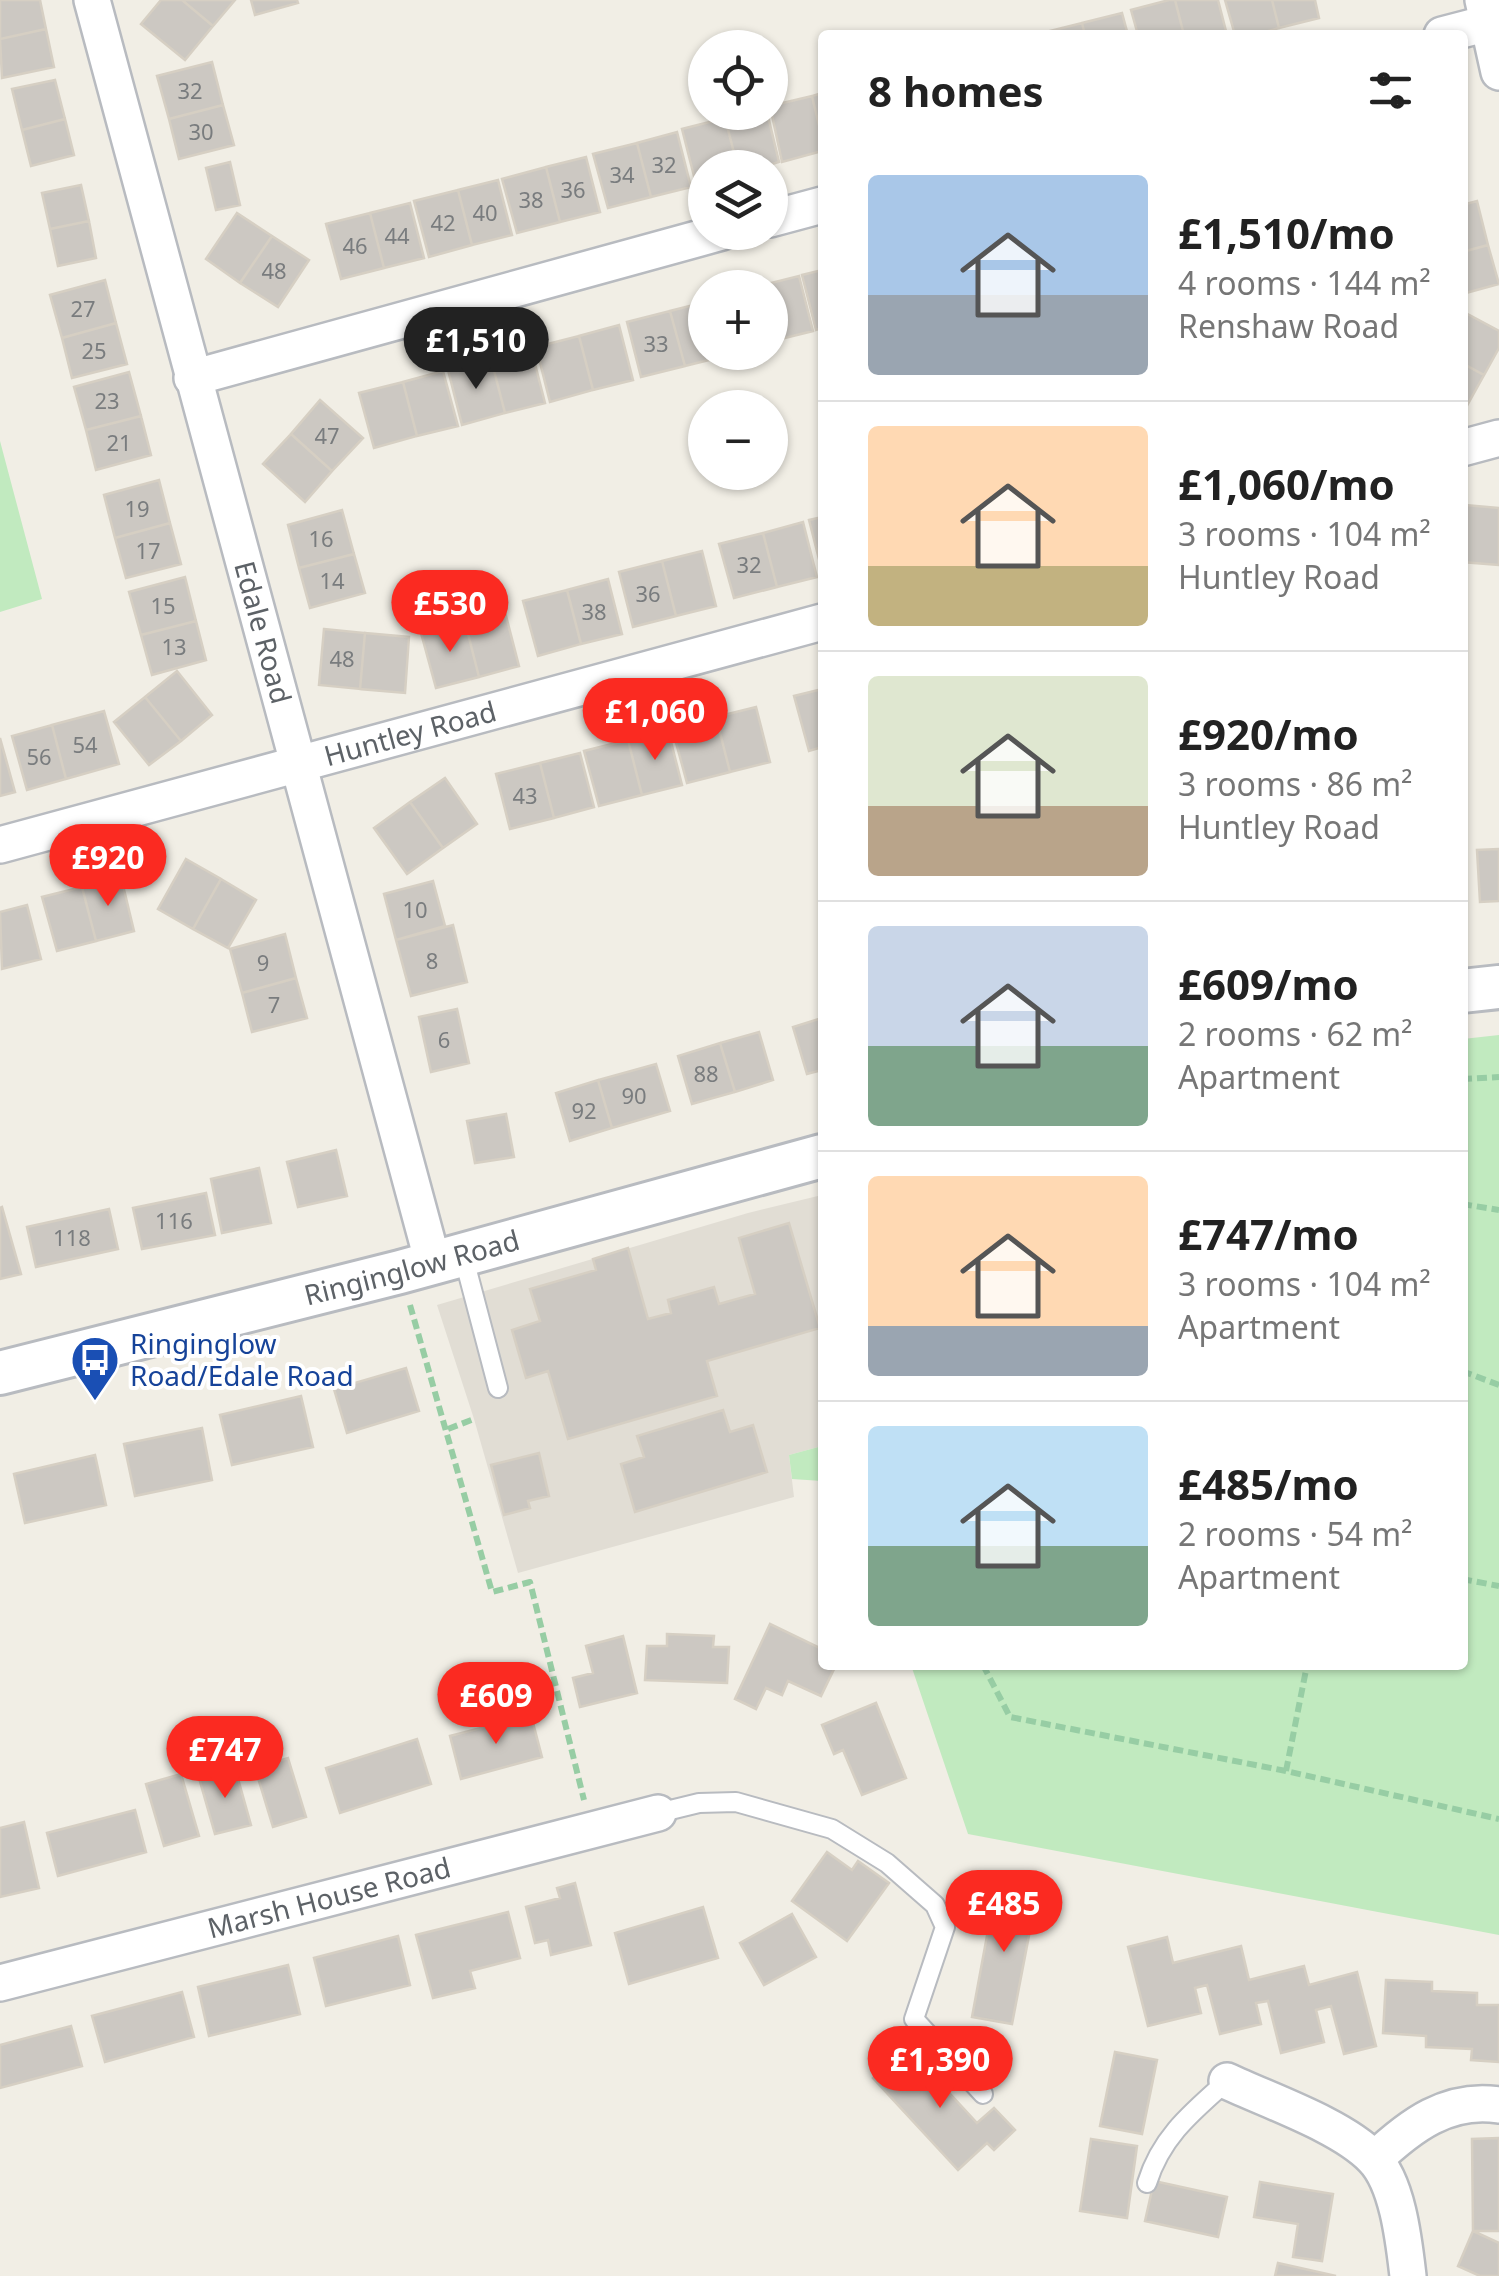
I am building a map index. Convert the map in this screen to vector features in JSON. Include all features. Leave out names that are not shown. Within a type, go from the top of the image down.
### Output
[{"type":"street","name":"Edale Road","points":[[92,0],[432,1263]]},
{"type":"street","points":[[1451,30],[1485,11],[1499,72]]},
{"type":"street","points":[[788,215],[818,206]]},
{"type":"street","points":[[192,378],[688,241]]},
{"type":"street","points":[[1468,446],[1499,438]]},
{"type":"street","name":"Huntley Road","points":[[0,845],[818,623]]},
{"type":"street","points":[[1468,990],[1499,986]]},
{"type":"street","name":"Ringinglow Road","points":[[0,1373],[432,1263],[818,1157]]},
{"type":"street","name":"Marsh House Road","points":[[0,1983],[658,1813]]},
{"type":"street","points":[[1228,2081],[1330,2128],[1375,2159],[1400,2211],[1408,2276]]},
{"type":"street","points":[[1375,2159],[1406,2129],[1447,2107],[1499,2104]]},
{"type":"lane","points":[[432,1263],[498,1388]]},
{"type":"lane","points":[[658,1813],[698,1803],[736,1802],[832,1830],[887,1864],[935,1905],[945,1927],[914,2019],[983,2094]]},
{"type":"lane","points":[[1147,2183],[1154,2158],[1167,2138],[1228,2081]]},
{"type":"path","points":[[1468,1080],[1499,1077]]},
{"type":"path","points":[[1468,1205],[1499,1210]]},
{"type":"path","points":[[432,1263],[448,1429],[492,1592],[530,1582],[592,1830]]},
{"type":"path","points":[[1468,1372],[1499,1384]]},
{"type":"path","points":[[448,1429],[474,1419]]},
{"type":"path","points":[[1468,1580],[1499,1586]]},
{"type":"path","points":[[986,1670],[1010,1718],[1286,1770],[1499,1818]]},
{"type":"path","points":[[1286,1770],[1306,1670]]},
{"type":"shaded area","points":[[818,1196],[818,1447],[789,1455],[794,1497],[518,1573],[437,1305]]},
{"type":"green space","points":[[0,441],[42,599],[0,612]]},
{"type":"green space","points":[[1499,1035],[1499,1935],[968,1834],[913,1670],[1468,1670],[1468,1038]]},
{"type":"green space","points":[[818,1447],[818,1481],[792,1479],[789,1455]]},
{"type":"building","points":[[0,0],[40,0],[46,29],[0,39]]},
{"type":"building","points":[[161,0],[182,0],[213,26],[185,60],[141,24]]},
{"type":"building","points":[[182,0],[235,0],[213,26]]},
{"type":"building","points":[[251,0],[297,0],[298,3],[255,15]]},
{"type":"building","points":[[1175,0],[1183,30],[1137,30],[1131,10]]},
{"type":"building","points":[[1175,0],[1218,0],[1226,30],[1183,30]]},
{"type":"building","points":[[1225,0],[1272,0],[1279,28],[1234,30]]},
{"type":"building","points":[[1272,0],[1315,0],[1319,18],[1279,28]]},
{"type":"building","points":[[1122,13],[1127,30],[1084,30],[1082,23]]},
{"type":"building","points":[[1082,23],[1084,30],[1054,30]]},
{"type":"building","points":[[46,29],[54,67],[2,78],[0,39]]},
{"type":"building","points":[[212,62],[223,105],[169,119],[157,76]]},
{"type":"building","points":[[55,80],[65,119],[22,130],[12,89]]},
{"type":"building","points":[[818,94],[818,121],[812,96]]},
{"type":"building","points":[[812,96],[818,121],[818,152],[788,160],[788,150],[779,150],[775,130],[788,130],[788,102]]},
{"type":"building","points":[[223,105],[234,145],[179,159],[169,119]]},
{"type":"building","points":[[65,119],[74,155],[31,166],[22,130]]},
{"type":"building","points":[[682,129],[728,130],[733,150],[688,153]]},
{"type":"building","points":[[728,130],[771,130],[776,150],[733,150]]},
{"type":"building","points":[[677,132],[688,188],[651,197],[637,143]]},
{"type":"building","points":[[637,143],[651,197],[608,208],[593,154]]},
{"type":"building","points":[[586,157],[600,212],[560,222],[546,167]]},
{"type":"building","points":[[230,162],[240,205],[216,210],[206,168]]},
{"type":"building","points":[[546,167],[560,222],[517,233],[502,179]]},
{"type":"building","points":[[498,180],[512,235],[472,245],[458,190]]},
{"type":"building","points":[[81,185],[89,221],[50,229],[42,193]]},
{"type":"building","points":[[458,190],[472,245],[429,257],[414,201]]},
{"type":"building","points":[[1477,201],[1488,245],[1468,250],[1468,203]]},
{"type":"building","points":[[410,203],[424,258],[384,268],[370,213]]},
{"type":"building","points":[[237,213],[272,236],[240,283],[206,259]]},
{"type":"building","points":[[370,213],[384,268],[341,279],[326,224]]},
{"type":"building","points":[[89,221],[96,258],[58,266],[50,229]]},
{"type":"building","points":[[272,236],[309,260],[278,307],[240,283]]},
{"type":"building","points":[[1488,245],[1499,284],[1468,292],[1468,250]]},
{"type":"building","points":[[818,271],[816,330],[802,275]]},
{"type":"building","points":[[799,276],[813,331],[788,337],[788,279]]},
{"type":"building","points":[[105,280],[116,323],[62,338],[50,295]]},
{"type":"building","points":[[688,306],[688,365],[685,366],[670,311]]},
{"type":"building","points":[[670,311],[685,366],[641,377],[627,322]]},
{"type":"building","points":[[1468,314],[1499,331],[1499,348],[1484,375],[1468,366]]},
{"type":"building","points":[[116,323],[127,364],[72,378],[62,338]]},
{"type":"building","points":[[619,325],[633,380],[593,390],[579,336]]},
{"type":"building","points":[[579,336],[593,390],[550,402],[536,347]]},
{"type":"building","points":[[531,348],[545,403],[505,413],[491,359]]},
{"type":"building","points":[[491,359],[505,413],[462,425],[448,370]]},
{"type":"building","points":[[1468,366],[1484,375],[1468,404]]},
{"type":"building","points":[[443,371],[458,426],[417,436],[403,382]]},
{"type":"building","points":[[129,372],[141,416],[86,430],[74,387]]},
{"type":"building","points":[[403,382],[417,436],[374,448],[359,393]]},
{"type":"building","points":[[320,400],[363,438],[332,471],[291,434]]},
{"type":"building","points":[[141,416],[151,455],[96,470],[86,430]]},
{"type":"building","points":[[291,434],[332,471],[305,502],[263,464]]},
{"type":"building","points":[[159,480],[170,523],[115,538],[104,495]]},
{"type":"building","points":[[1468,505],[1499,508],[1499,565],[1468,562]]},
{"type":"building","points":[[342,510],[354,554],[299,568],[288,525]]},
{"type":"building","points":[[818,518],[818,555],[809,520]]},
{"type":"building","points":[[803,522],[817,577],[777,587],[763,533]]},
{"type":"building","points":[[170,523],[181,564],[126,578],[115,538]]},
{"type":"building","points":[[763,533],[777,587],[734,598],[719,544]]},
{"type":"building","points":[[702,551],[716,606],[676,616],[662,561]]},
{"type":"building","points":[[354,554],[365,593],[310,608],[299,568]]},
{"type":"building","points":[[662,561],[676,616],[633,627],[619,572]]},
{"type":"building","points":[[185,577],[196,621],[141,635],[129,592]]},
{"type":"building","points":[[608,579],[622,634],[581,644],[567,590]]},
{"type":"building","points":[[567,590],[581,644],[538,656],[523,601]]},
{"type":"building","points":[[505,612],[519,666],[479,677],[465,622]]},
{"type":"building","points":[[196,621],[206,660],[152,675],[141,635]]},
{"type":"building","points":[[465,622],[479,677],[436,688],[421,633]]},
{"type":"building","points":[[324,629],[365,633],[360,689],[319,685]]},
{"type":"building","points":[[365,633],[409,637],[405,693],[360,689]]},
{"type":"building","points":[[177,671],[212,715],[181,741],[145,697]]},
{"type":"building","points":[[818,690],[818,748],[809,751],[794,696]]},
{"type":"building","points":[[145,697],[181,741],[149,765],[114,722]]},
{"type":"building","points":[[756,707],[770,762],[730,772],[716,717]]},
{"type":"building","points":[[104,711],[119,764],[66,779],[52,725]]},
{"type":"building","points":[[716,717],[730,772],[687,783],[672,728]]},
{"type":"building","points":[[52,725],[66,779],[27,790],[12,736]]},
{"type":"building","points":[[668,730],[682,785],[642,795],[628,740]]},
{"type":"building","points":[[0,738],[15,792],[0,796]]},
{"type":"building","points":[[628,740],[642,795],[599,806],[584,751]]},
{"type":"building","points":[[580,753],[594,807],[554,818],[540,763]]},
{"type":"building","points":[[540,763],[554,818],[510,829],[496,774]]},
{"type":"building","points":[[445,778],[477,824],[443,848],[410,802]]},
{"type":"building","points":[[410,802],[443,848],[407,874],[374,828]]},
{"type":"building","points":[[1499,849],[1499,901],[1480,902],[1477,850]]},
{"type":"building","points":[[186,859],[221,879],[193,929],[158,909]]},
{"type":"building","points":[[121,877],[134,931],[96,941],[82,887]]},
{"type":"building","points":[[221,879],[256,900],[228,948],[193,929]]},
{"type":"building","points":[[433,881],[445,926],[396,940],[384,894]]},
{"type":"building","points":[[82,887],[96,941],[57,951],[42,897]]},
{"type":"building","points":[[27,905],[41,959],[2,969],[0,912]]},
{"type":"building","points":[[453,925],[467,982],[411,996],[396,940]]},
{"type":"building","points":[[285,934],[296,978],[242,993],[230,949]]},
{"type":"building","points":[[296,978],[307,1018],[252,1032],[242,993]]},
{"type":"building","points":[[457,1009],[469,1063],[431,1072],[419,1017]]},
{"type":"building","points":[[818,1019],[818,1071],[807,1074],[793,1027]]},
{"type":"building","points":[[759,1032],[773,1080],[735,1092],[720,1043]]},
{"type":"building","points":[[720,1043],[735,1092],[692,1104],[678,1056]]},
{"type":"building","points":[[656,1064],[670,1111],[612,1128],[598,1080]]},
{"type":"building","points":[[598,1080],[612,1128],[570,1141],[556,1093]]},
{"type":"building","points":[[506,1114],[514,1157],[475,1163],[467,1121]]},
{"type":"building","points":[[336,1150],[347,1196],[298,1207],[287,1162]]},
{"type":"building","points":[[259,1168],[271,1223],[222,1233],[211,1179]]},
{"type":"building","points":[[206,1193],[215,1235],[142,1249],[133,1208]]},
{"type":"building","points":[[0,1208],[21,1274],[0,1279]]},
{"type":"building","points":[[109,1209],[118,1249],[36,1267],[27,1227]]},
{"type":"building","points":[[789,1223],[818,1329],[707,1361],[717,1396],[568,1439],[548,1371],[526,1378],[512,1330],[540,1321],[530,1289],[596,1270],[593,1259],[628,1248],[648,1319],[671,1313],[668,1300],[714,1287],[719,1304],[755,1294],[739,1238]]},
{"type":"building","points":[[406,1368],[419,1411],[347,1433],[334,1389]]},
{"type":"building","points":[[301,1396],[313,1447],[232,1465],[220,1415]]},
{"type":"building","points":[[723,1410],[730,1432],[753,1425],[767,1472],[635,1512],[621,1464],[644,1457],[637,1436]]},
{"type":"building","points":[[202,1428],[212,1480],[135,1496],[124,1444]]},
{"type":"building","points":[[539,1453],[549,1496],[528,1501],[530,1508],[504,1515],[491,1465]]},
{"type":"building","points":[[95,1455],[106,1505],[25,1523],[14,1474]]},
{"type":"building","points":[[770,1624],[818,1647],[818,1670],[834,1670],[821,1696],[788,1681],[782,1695],[766,1688],[756,1709],[735,1699]]},
{"type":"building","points":[[667,1634],[714,1636],[713,1647],[729,1647],[727,1683],[645,1680],[647,1646],[667,1646]]},
{"type":"building","points":[[623,1636],[637,1693],[580,1707],[573,1678],[593,1673],[586,1646]]},
{"type":"building","points":[[876,1703],[906,1778],[862,1795],[843,1750],[834,1754],[822,1725]]},
{"type":"building","points":[[531,1715],[542,1757],[461,1779],[450,1736]]},
{"type":"building","points":[[417,1739],[431,1784],[340,1813],[326,1768]]},
{"type":"building","points":[[288,1758],[306,1817],[273,1827],[255,1768]]},
{"type":"building","points":[[235,1768],[251,1825],[215,1834],[199,1778]]},
{"type":"building","points":[[181,1774],[199,1836],[164,1846],[146,1784]]},
{"type":"building","points":[[135,1810],[146,1852],[58,1876],[47,1833]]},
{"type":"building","points":[[24,1822],[39,1888],[0,1897],[0,1828]]},
{"type":"building","points":[[827,1852],[852,1870],[858,1861],[889,1883],[847,1941],[792,1901]]},
{"type":"building","points":[[575,1883],[591,1945],[551,1955],[548,1940],[535,1943],[526,1907],[560,1898],[557,1888]]},
{"type":"building","points":[[996,1887],[1037,1894],[1012,2024],[972,2017]]},
{"type":"building","points":[[703,1907],[718,1958],[629,1984],[615,1933]]},
{"type":"building","points":[[508,1912],[520,1958],[470,1971],[475,1988],[433,1998],[416,1935]]},
{"type":"building","points":[[792,1914],[816,1957],[764,1985],[740,1943]]},
{"type":"building","points":[[398,1936],[410,1985],[326,2006],[314,1958]]},
{"type":"building","points":[[1167,1937],[1173,1963],[1241,1946],[1249,1980],[1304,1966],[1309,1985],[1357,1972],[1376,2046],[1344,2054],[1331,2006],[1316,2010],[1324,2042],[1281,2053],[1268,2001],[1256,2003],[1261,2024],[1220,2034],[1207,1985],[1195,1988],[1201,2013],[1148,2026],[1128,1947]]},
{"type":"building","points":[[288,1965],[300,2014],[209,2036],[198,1987]]},
{"type":"building","points":[[1386,1980],[1432,1982],[1432,1991],[1477,1993],[1477,2005],[1499,2005],[1499,2062],[1471,2060],[1472,2049],[1426,2047],[1426,2036],[1383,2033]]},
{"type":"building","points":[[182,1992],[194,2037],[105,2062],[92,2016]]},
{"type":"building","points":[[71,2026],[82,2066],[0,2088],[0,2045]]},
{"type":"building","points":[[907,2047],[977,2123],[994,2108],[1015,2130],[994,2150],[987,2143],[958,2170],[873,2078]]},
{"type":"building","points":[[1115,2052],[1157,2060],[1142,2134],[1100,2126]]},
{"type":"building","points":[[1499,2138],[1499,2231],[1473,2231],[1472,2139]]},
{"type":"building","points":[[1091,2139],[1137,2146],[1127,2218],[1080,2211]]},
{"type":"building","points":[[1154,2181],[1227,2197],[1218,2237],[1145,2221]]},
{"type":"building","points":[[1260,2182],[1333,2194],[1322,2261],[1293,2257],[1298,2224],[1254,2217]]},
{"type":"building","points":[[1473,2231],[1499,2243],[1499,2276],[1480,2276],[1458,2266]]},
{"type":"building","points":[[1278,2263],[1336,2276],[1275,2276]]},
{"type":"place","name":"Ringinglow Road/Edale Road","points":[[95,1402]]}]
